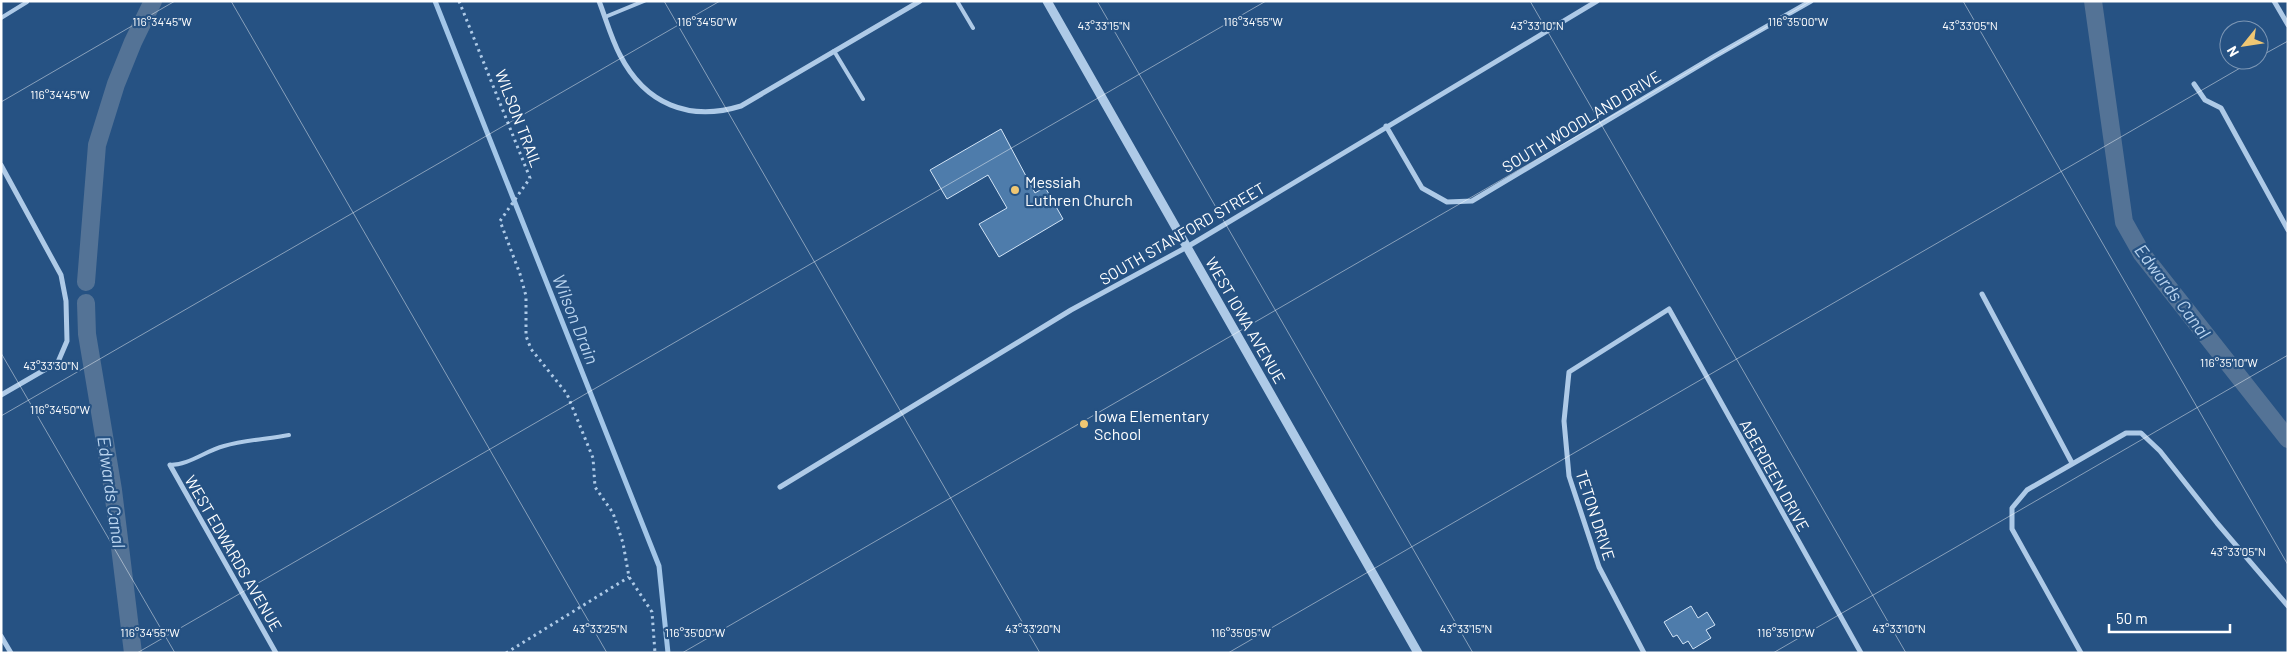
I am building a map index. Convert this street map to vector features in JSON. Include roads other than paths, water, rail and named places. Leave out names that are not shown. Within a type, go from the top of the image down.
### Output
[{"type":"street","points":[[599,1],[620,55],[640,85],[670,106],[698,113],[722,112],[741,106],[920,1]]},
{"type":"street","name":"WEST IOWA AVENUE","points":[[1047,1],[1418,653]]},
{"type":"street","name":"SOUTH STANFORD STREET","points":[[780,487],[1071,310],[1187,247],[1597,1]]},
{"type":"street","name":"SOUTH WOODLAND DRIVE","points":[[1386,126],[1422,188],[1448,202],[1472,201],[1715,56],[1812,1]]},
{"type":"street","points":[[2274,1],[2288,25]]},
{"type":"street","points":[[2194,84],[2205,100],[2221,108],[2288,230]]},
{"type":"street","points":[[1,165],[61,275],[66,301],[67,341],[58,362],[1,395]]},
{"type":"street","points":[[1982,294],[2072,463]]},
{"type":"street","name":"TETON DRIVE","points":[[1644,653],[1599,567],[1568,476],[1564,421],[1569,372],[1668,309]]},
{"type":"street","name":"ABERDEEN DRIVE","points":[[1668,309],[1861,653]]},
{"type":"street","points":[[2081,653],[2012,529],[2012,508],[2027,490],[2126,433],[2141,433],[2160,451],[2217,523],[2288,606]]},
{"type":"street","name":"WEST EDWARDS AVENUE","points":[[170,465],[276,653]]},
{"type":"street","points":[[1,636],[11,653]]},
{"type":"lane","points":[[605,17],[644,1]]},
{"type":"lane","points":[[957,1],[973,28]]},
{"type":"lane","points":[[1,18],[27,2]]},
{"type":"lane","points":[[834,51],[863,99]]},
{"type":"lane","points":[[170,465],[181,465],[209,450],[226,445],[290,436]]},
{"type":"waterway","name":"Edwards Canal","points":[[86,282],[97,145],[116,84],[133,42],[153,1]]},
{"type":"waterway","name":"Wilson Drain","points":[[435,1],[659,566],[668,653]]},
{"type":"waterway","name":"Edwards Canal","points":[[2093,1],[2124,222],[2142,254],[2288,439]]},
{"type":"waterway","name":"Edwards Canal","points":[[86,303],[87,334],[113,490],[133,653]]},
{"type":"place","name":"Messiah Luthren Church","points":[[1015,190]]},
{"type":"place","name":"Iowa Elementary School","points":[[1084,424]]}]
